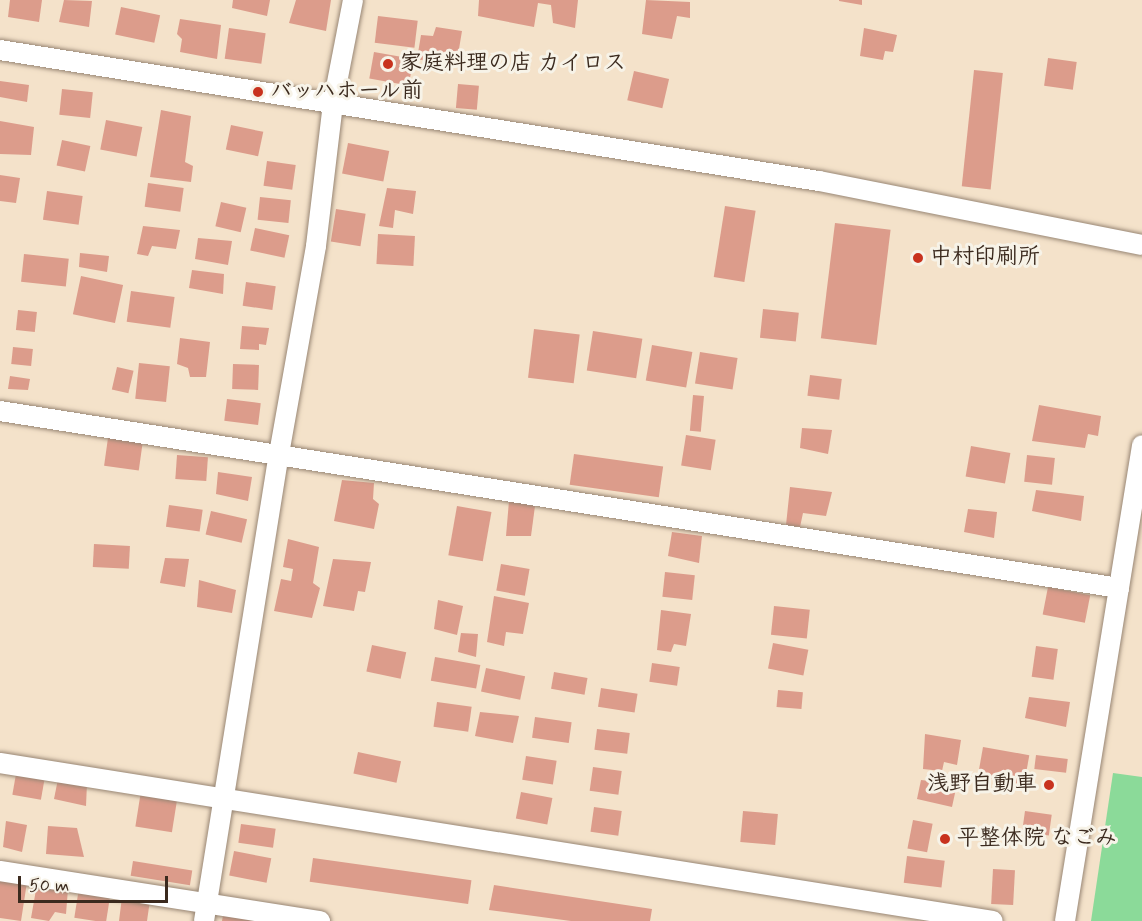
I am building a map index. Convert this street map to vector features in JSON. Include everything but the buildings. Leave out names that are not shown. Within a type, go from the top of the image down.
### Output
[{"type":"street","points":[[206,912],[279,454],[316,246],[333,103],[353,0]]},
{"type":"street","points":[[0,50],[819,182],[1142,244]]},
{"type":"street","points":[[0,411],[1119,588]]},
{"type":"street","points":[[1065,921],[1142,445]]},
{"type":"street","points":[[0,764],[224,797],[993,921]]},
{"type":"street","points":[[0,871],[206,912],[320,921]]},
{"type":"green space","points":[[1113,773],[1142,777],[1142,921],[1091,921]]},
{"type":"place","name":"家庭料理の店 カイロス","points":[[388,64]]},
{"type":"place","name":"バッハホール前","points":[[258,92]]},
{"type":"place","name":"中村印刷所","points":[[918,258]]},
{"type":"place","name":"浅野自動車","points":[[1049,785]]},
{"type":"place","name":"平整体院 なごみ","points":[[945,839]]}]
